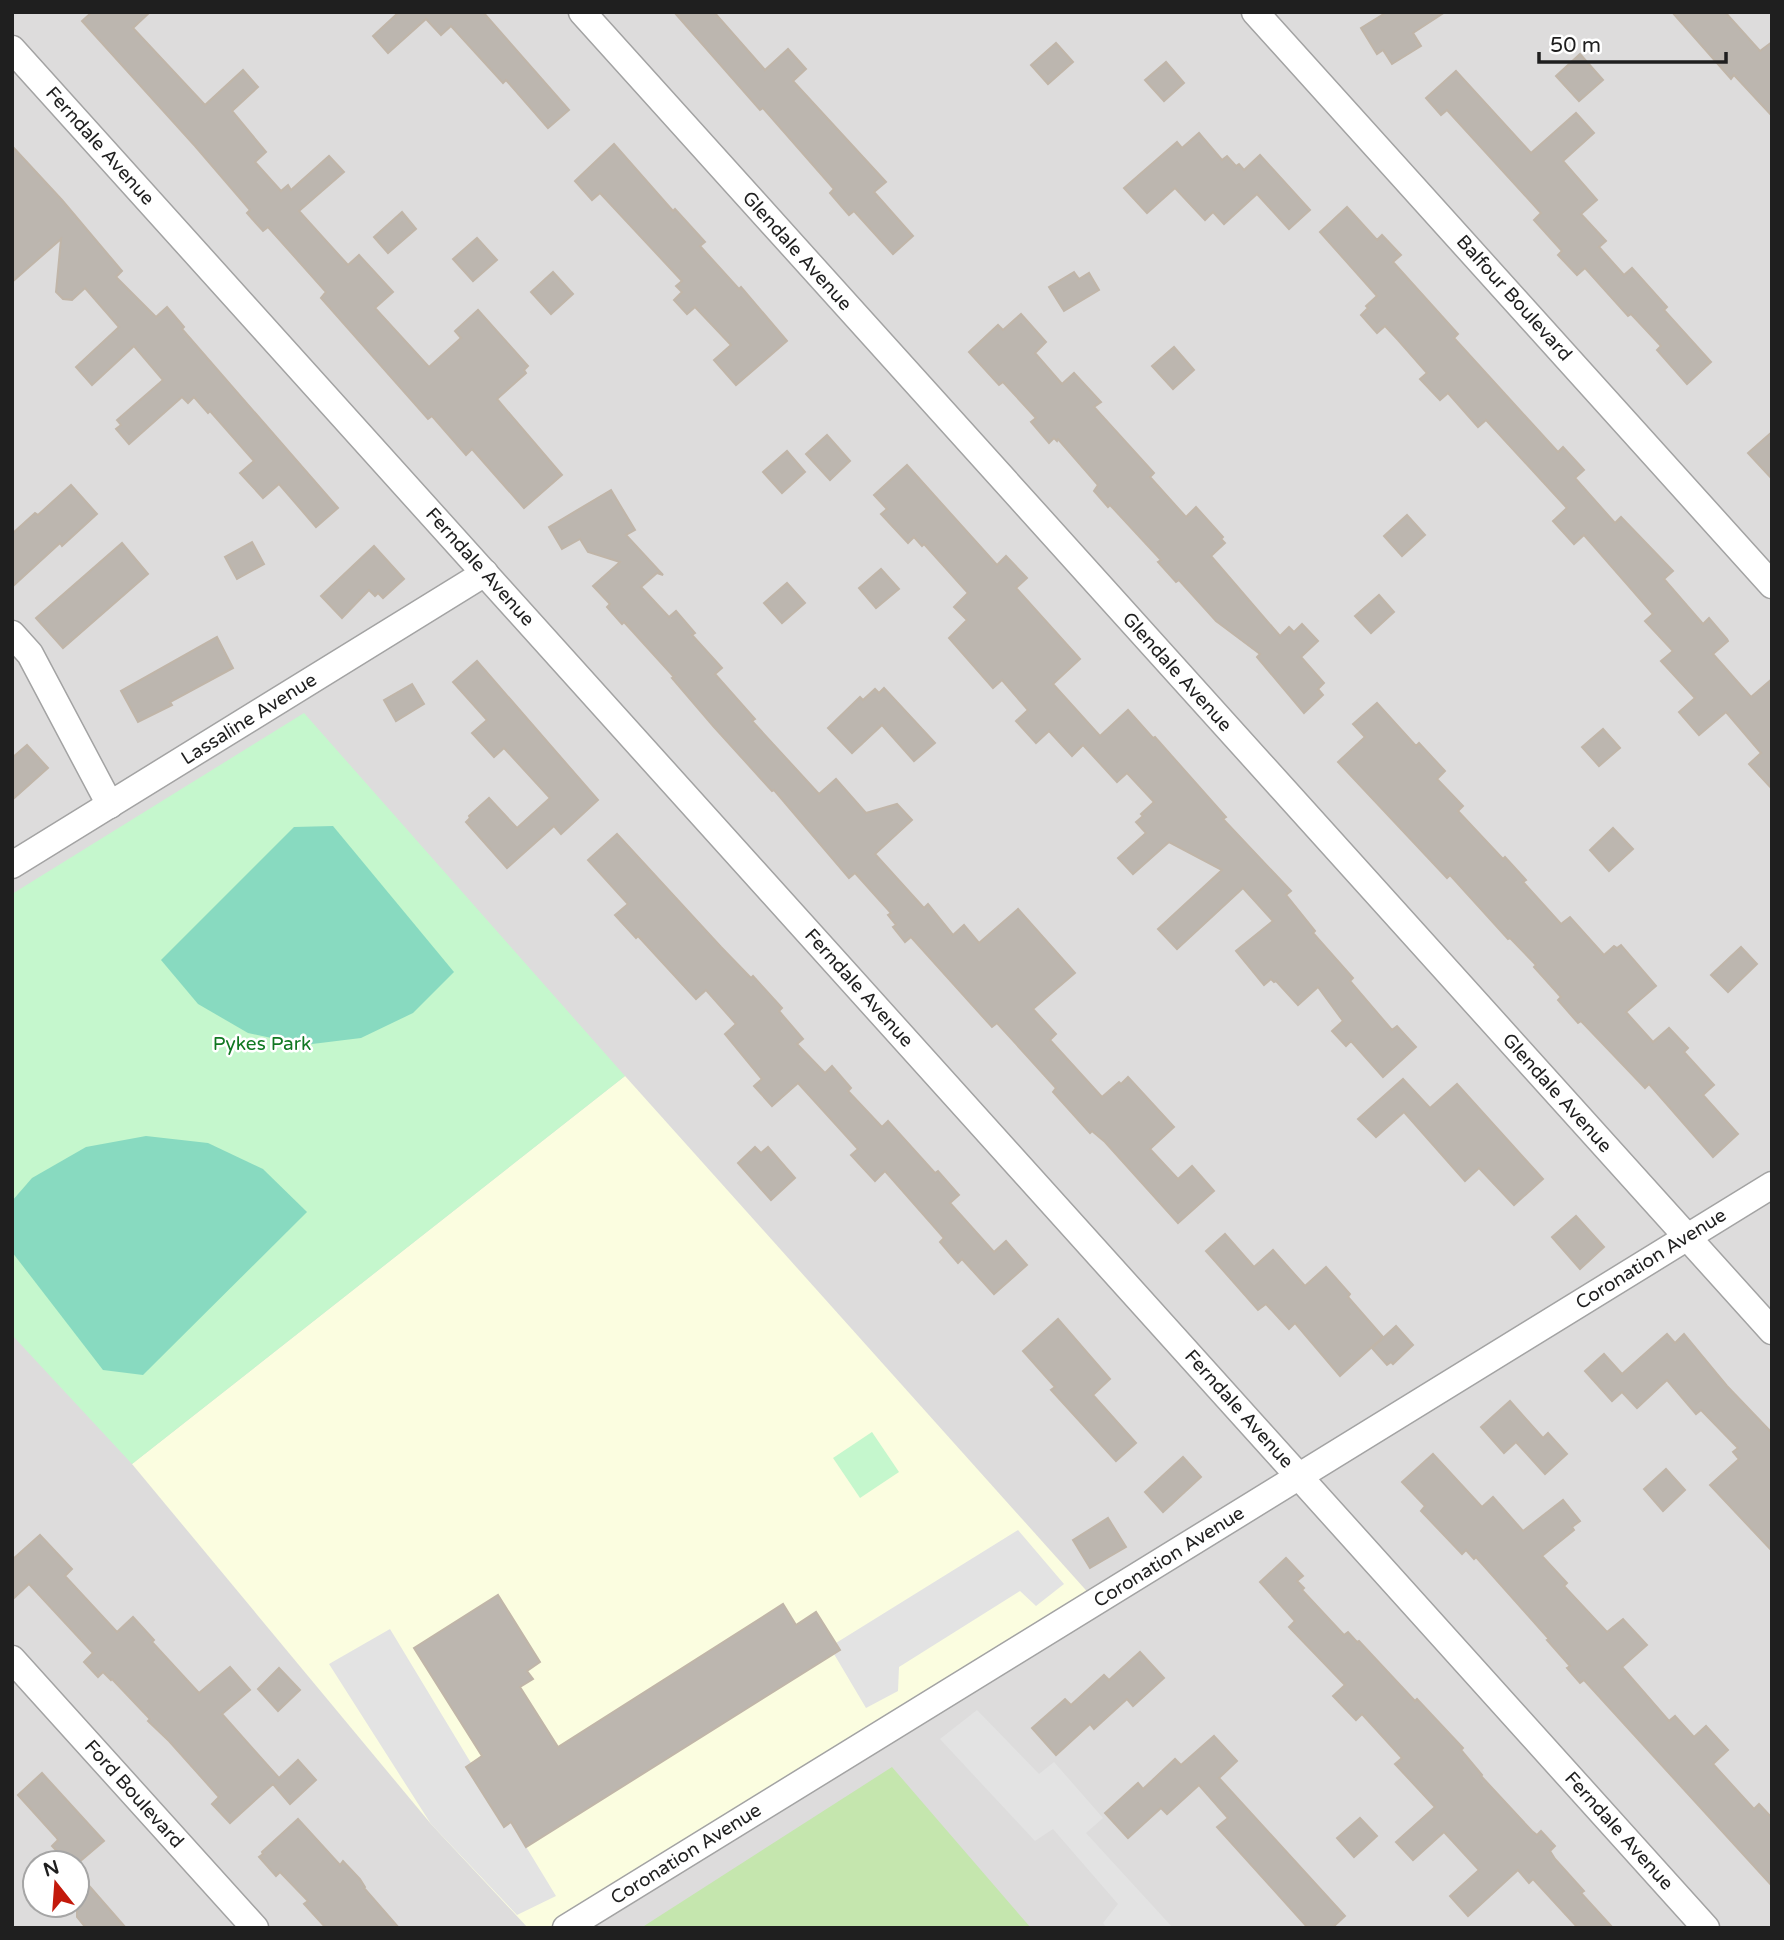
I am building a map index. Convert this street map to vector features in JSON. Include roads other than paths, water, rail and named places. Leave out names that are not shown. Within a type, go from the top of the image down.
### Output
[{"type":"street","name":"Glendale Avenue","points":[[582,12],[1772,1331]]},
{"type":"street","name":"Balfour Boulevard","points":[[1255,12],[1772,584]]},
{"type":"street","name":"Ferndale Avenue","points":[[12,49],[1706,1928]]},
{"type":"street","name":"Lassaline Avenue","points":[[12,865],[485,573]]},
{"type":"street","points":[[12,634],[30,654],[110,805]]},
{"type":"street","name":"Coronation Avenue","points":[[566,1928],[1772,1185]]},
{"type":"street","name":"Ford Boulevard","points":[[12,1659],[255,1928]]},
{"type":"park label","name":"Pykes Park","points":[[262,1044]]}]
